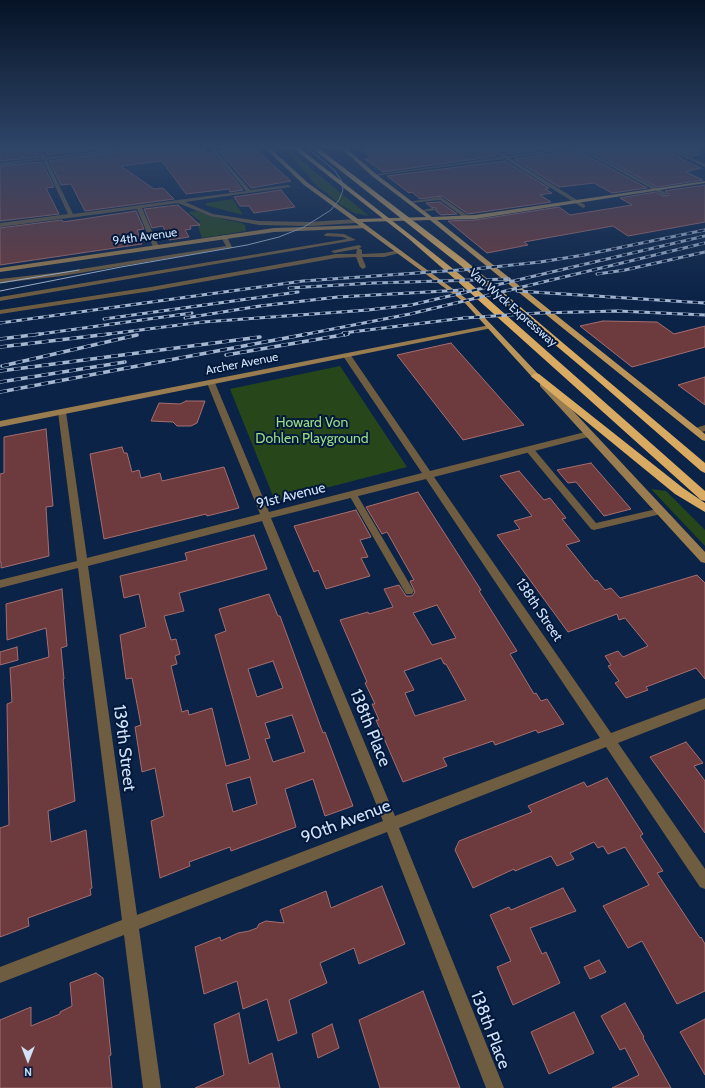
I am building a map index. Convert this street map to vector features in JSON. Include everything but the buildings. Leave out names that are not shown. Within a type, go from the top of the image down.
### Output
[{"type":"highway","name":"Van Wyck Expressway","points":[[361,199],[459,278],[705,497]]},
{"type":"highway","name":"Van Wyck Expressway","points":[[380,199],[462,263],[668,436],[705,469]]},
{"type":"highway","points":[[536,376],[679,491],[705,508]]},
{"type":"highway","points":[[668,436],[705,457]]},
{"type":"main road","name":"Van Wyck Expressway","points":[[327,199],[466,300],[705,559]]},
{"type":"main road","name":"Van Wyck Expressway","points":[[405,199],[432,219],[445,225],[562,325],[705,438]]},
{"type":"main road","points":[[468,221],[598,199]]},
{"type":"main road","points":[[356,221],[432,219],[468,221],[632,199]]},
{"type":"main road","points":[[384,227],[445,225]]},
{"type":"main road","points":[[366,227],[377,227]]},
{"type":"main road","name":"94th Avenue","points":[[0,270],[295,228],[366,227]]},
{"type":"main road","name":"Archer Avenue","points":[[0,424],[490,327]]},
{"type":"street","points":[[64,199],[72,216]]},
{"type":"street","points":[[0,225],[195,199]]},
{"type":"street","points":[[571,199],[583,206]]},
{"type":"street","points":[[177,201],[212,215],[258,223],[304,224],[356,221]]},
{"type":"street","points":[[139,207],[156,247]]},
{"type":"street","name":"138th Street","points":[[347,356],[705,882]]},
{"type":"street","name":"138th Place","points":[[211,383],[391,824],[494,1088]]},
{"type":"street","name":"139th Street","points":[[62,412],[152,1088]]},
{"type":"street","points":[[696,431],[705,428]]},
{"type":"street","name":"91st Avenue","points":[[0,584],[589,434]]},
{"type":"street","name":"90th Avenue","points":[[0,975],[705,703]]},
{"type":"lane","points":[[413,205],[438,199]]},
{"type":"lane","points":[[442,199],[446,205],[468,221]]},
{"type":"lane","points":[[413,205],[427,204]]},
{"type":"lane","points":[[424,213],[435,211]]},
{"type":"lane","points":[[327,235],[347,237],[353,240],[359,247],[360,262],[363,267]]},
{"type":"lane","points":[[0,281],[62,274],[228,247],[224,237]]},
{"type":"lane","points":[[0,299],[353,240]]},
{"type":"lane","points":[[0,307],[359,247]]},
{"type":"lane","points":[[0,312],[157,288],[329,258],[359,255],[384,255],[400,252]]},
{"type":"lane","points":[[530,450],[594,527],[661,511]]},
{"type":"lane","points":[[353,495],[409,591]]},
{"type":"green space","points":[[233,199],[243,215],[205,205],[207,203]]},
{"type":"green space","points":[[333,199],[348,199],[369,216],[354,213]]},
{"type":"green space","points":[[196,211],[242,223],[245,225],[246,231],[202,238],[197,223],[201,222],[188,212]]},
{"type":"green space","name":"Howard Von Dohlen Playground","points":[[340,366],[407,467],[275,501],[230,389]]},
{"type":"green space","points":[[651,489],[666,491],[705,530],[705,546]]},
{"type":"tram line","points":[[0,291],[121,267],[247,245],[279,237],[304,227],[331,210],[339,199]]},
{"type":"tram line","points":[[0,283],[79,270]]},
{"type":"railway","points":[[0,323],[303,281],[474,269],[540,262],[584,255],[705,230],[700,231]]},
{"type":"railway","points":[[107,334],[203,322],[368,310],[411,305],[705,236]]},
{"type":"railway","points":[[302,335],[410,314],[705,243]]},
{"type":"railway","points":[[597,274],[625,270],[705,252]]},
{"type":"railway","points":[[289,288],[373,283],[509,279]]},
{"type":"railway","points":[[185,318],[260,306],[338,297],[463,290]]},
{"type":"railway","points":[[517,291],[705,303]]},
{"type":"railway","points":[[104,319],[298,292]]},
{"type":"railway","points":[[343,333],[464,318],[539,313],[618,311],[705,315]]},
{"type":"railway","points":[[33,335],[192,313]]},
{"type":"railway","points":[[0,339],[40,334]]},
{"type":"railway","points":[[0,347],[107,334]]},
{"type":"railway","points":[[101,335],[107,334]]},
{"type":"railway","points":[[0,392],[307,334]]},
{"type":"railway","points":[[226,355],[348,334],[345,335]]},
{"type":"railway","points":[[2,366],[137,335]]},
{"type":"railway","points":[[0,371],[260,337]]},
{"type":"railway","points":[[0,382],[125,362]]}]
